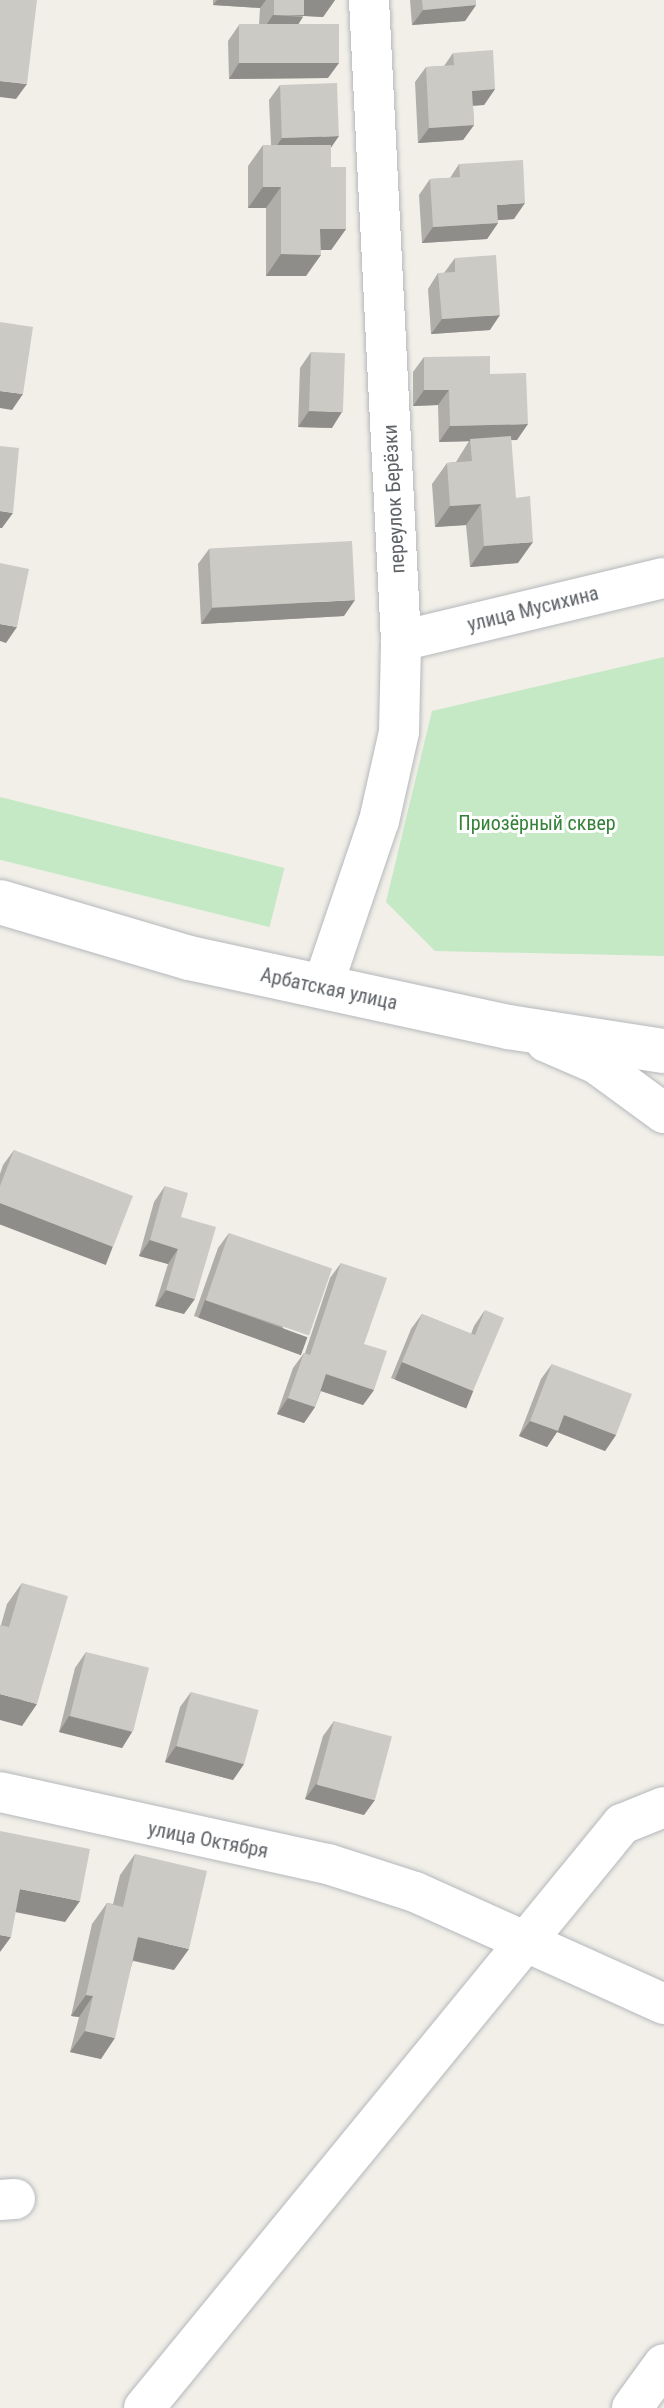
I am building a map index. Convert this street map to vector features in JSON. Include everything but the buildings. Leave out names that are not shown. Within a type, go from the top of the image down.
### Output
[{"type":"main road","name":"Арбатская улица","points":[[0,902],[189,958],[322,988],[509,1027],[664,1051]]},
{"type":"street","name":"переулок Берёзки","points":[[322,988],[379,821],[399,732],[401,641],[369,0]]},
{"type":"street","name":"улица Мусихина","points":[[401,641],[664,578]]},
{"type":"street","points":[[509,1027],[597,1064],[664,1113]]},
{"type":"street","name":"улица Октября","points":[[0,1792],[328,1864],[415,1892],[664,2004]]},
{"type":"street","points":[[144,2408],[524,1939],[622,1824],[664,1807]]},
{"type":"street","points":[[632,2408],[664,2364]]},
{"type":"green space","name":"Приозёрный сквер","points":[[664,657],[664,956],[435,951],[386,902],[432,711]]},
{"type":"green space","points":[[0,797],[284,868],[270,927],[0,860]]}]
